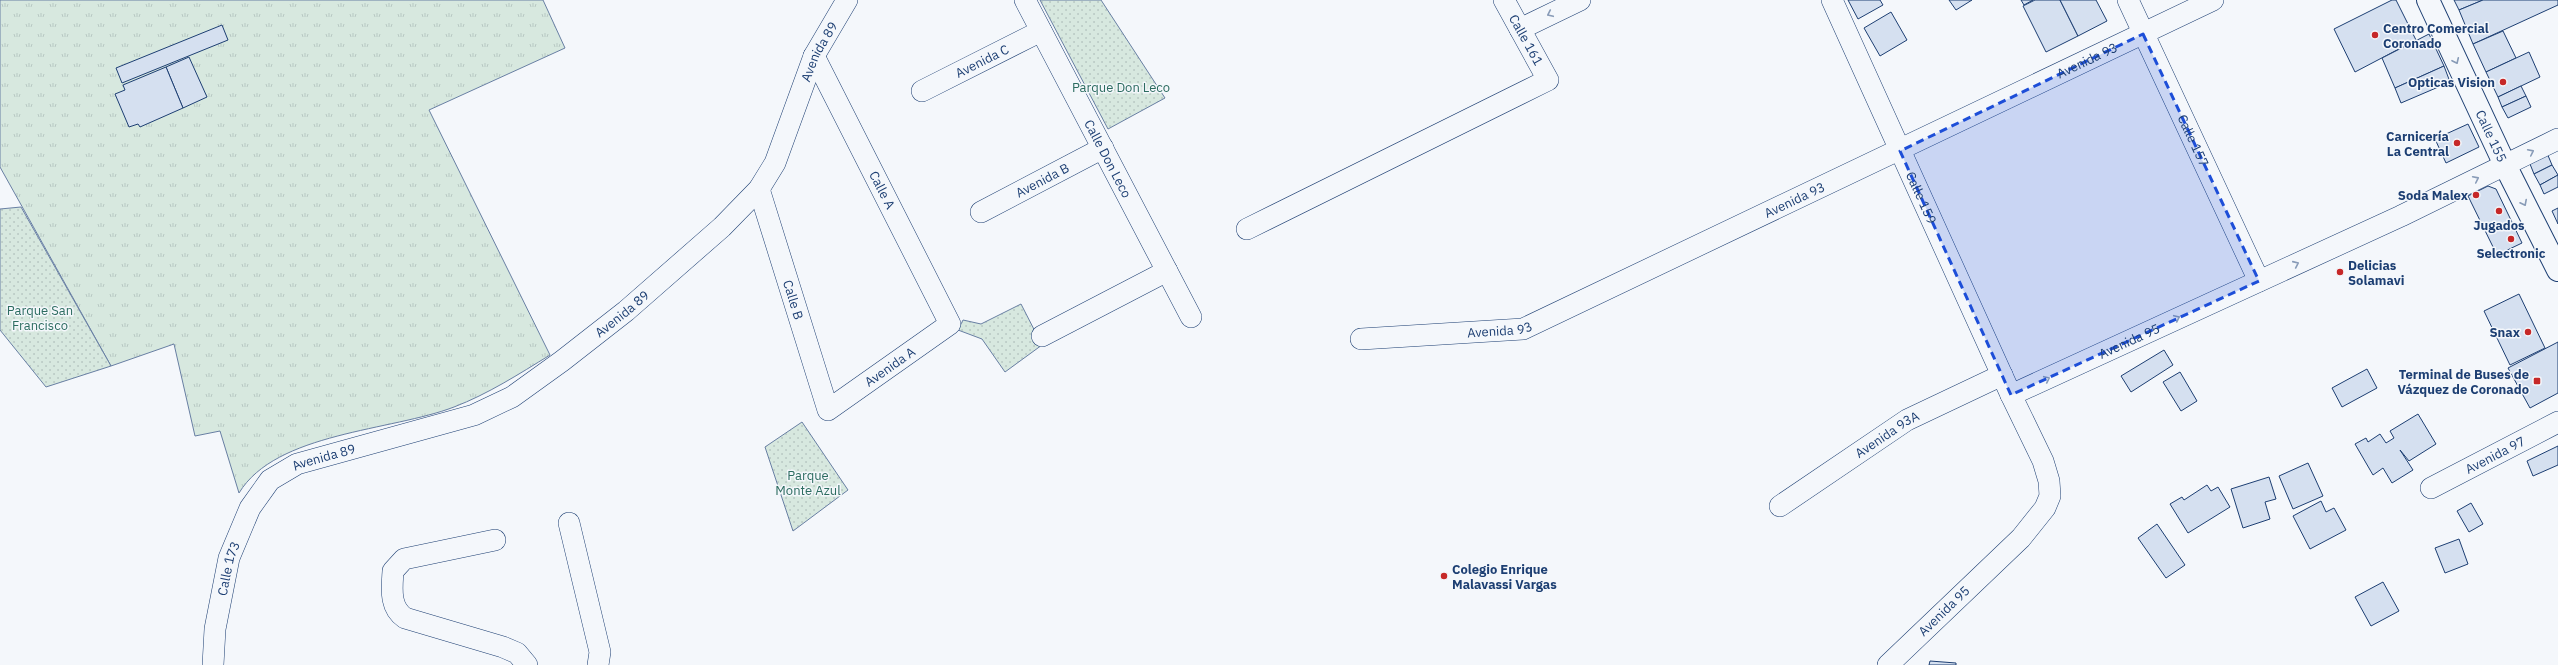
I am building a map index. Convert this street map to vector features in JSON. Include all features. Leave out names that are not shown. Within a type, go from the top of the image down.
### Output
[{"type":"main road","name":"Calle 155","points":[[2428,0],[2505,165],[2558,270]]},
{"type":"street","name":"Avenida 89","points":[[270,480],[297,464],[474,415],[512,397],[562,361],[626,311],[722,227],[760,189],[775,163],[814,56],[847,0]]},
{"type":"street","name":"Calle Don Leco","points":[[1025,0],[1191,317]]},
{"type":"street","name":"Calle 161","points":[[1247,229],[1548,80],[1504,0]]},
{"type":"street","points":[[1520,28],[1580,0]]},
{"type":"street","name":"Calle 159","points":[[1832,0],[2011,395]]},
{"type":"street","name":"Calle 157","points":[[2128,0],[2259,281]]},
{"type":"street","name":"Avenida 93","points":[[1361,339],[1523,329],[1900,151],[2213,0]]},
{"type":"street","name":"Avenida C","points":[[922,91],[1041,31]]},
{"type":"street","name":"Calle A","points":[[814,56],[950,324]]},
{"type":"street","name":"Avenida 95","points":[[1888,665],[2021,538],[2045,508],[2050,496],[2049,481],[2045,467],[2011,395],[2401,216],[2558,138]]},
{"type":"street","name":"Avenida B","points":[[981,212],[1103,148]]},
{"type":"street","name":"Calle B","points":[[760,189],[828,410]]},
{"type":"street","points":[[1042,336],[1167,271]]},
{"type":"street","name":"Avenida A","points":[[828,410],[950,324]]},
{"type":"street","name":"Avenida 93A","points":[[1780,506],[1907,420],[2002,375]]},
{"type":"street","name":"Avenida 97","points":[[2431,488],[2558,422]]},
{"type":"street","name":"Calle 173","points":[[213,665],[215,628],[229,558],[250,508],[270,480]]},
{"type":"street","points":[[569,523],[600,652],[598,665]]},
{"type":"street","points":[[495,540],[404,559],[393,571],[394,604],[398,613],[405,618],[517,652],[527,665]]},
{"type":"highlighted area","points":[[2143,34],[2259,281],[2011,395],[1900,151]]},
{"type":"green space","points":[[0,0],[543,0],[565,48],[429,110],[550,355],[491,390],[454,407],[428,415],[337,436],[307,445],[279,457],[256,473],[239,493],[220,431],[195,436],[174,344],[111,366],[0,167]]},
{"type":"green space","name":"Parque Don Leco","points":[[1040,0],[1101,0],[1165,98],[1108,129]]},
{"type":"green space","name":"Parque San Francisco","points":[[21,207],[111,366],[46,387],[0,330],[0,209]]},
{"type":"green space","points":[[1021,304],[1042,345],[1005,372],[982,339],[958,330],[963,320],[981,324]]},
{"type":"green space","name":"Parque Monte Azul","points":[[802,422],[848,490],[793,531],[765,447]]},
{"type":"building","points":[[1848,0],[1880,0],[1883,5],[1858,19]]},
{"type":"building","points":[[1949,0],[1972,0],[1956,10]]},
{"type":"building","points":[[2021,0],[2033,0],[2024,5]]},
{"type":"building","points":[[2035,0],[2060,0],[2078,36],[2046,52],[2023,6]]},
{"type":"building","points":[[2060,0],[2096,0],[2107,21],[2078,36]]},
{"type":"building","name":"Centro Comercial Coronado","points":[[2392,0],[2396,0],[2416,40],[2355,72],[2334,29]]},
{"type":"building","points":[[2454,0],[2483,0],[2459,10]]},
{"type":"building","points":[[2483,0],[2558,0],[2558,5],[2473,44],[2459,10]]},
{"type":"building","points":[[1891,12],[1907,40],[1880,56],[1864,28]]},
{"type":"building","points":[[222,25],[228,40],[122,83],[116,68]]},
{"type":"building","points":[[2503,31],[2516,58],[2486,72],[2473,44]]},
{"type":"building","points":[[2429,34],[2444,66],[2395,88],[2382,58]]},
{"type":"building","points":[[2529,52],[2540,77],[2498,97],[2486,72]]},
{"type":"building","points":[[189,57],[207,97],[183,108],[166,67]]},
{"type":"building","points":[[2444,66],[2450,82],[2401,103],[2395,88]]},
{"type":"building","points":[[166,67],[183,108],[140,127],[138,124],[129,127],[115,94],[125,90],[123,85]]},
{"type":"building","points":[[2521,86],[2526,96],[2502,107],[2498,97]]},
{"type":"building","points":[[2526,96],[2531,107],[2508,118],[2502,107]]},
{"type":"building","name":"Carnicería La Central","points":[[2468,124],[2479,147],[2446,163],[2435,139]]},
{"type":"building","points":[[2547,153],[2552,165],[2534,174],[2530,164]]},
{"type":"building","points":[[2552,165],[2558,175],[2540,185],[2534,174]]},
{"type":"building","points":[[2558,175],[2558,187],[2544,194],[2540,185]]},
{"type":"building","points":[[2488,186],[2496,189],[2522,243],[2497,255],[2468,196]]},
{"type":"building","points":[[2558,208],[2558,224],[2552,211]]},
{"type":"building","points":[[2519,294],[2545,348],[2510,365],[2484,311]]},
{"type":"building","name":"Terminal de Buses de Vázquez de Coronado","points":[[2558,342],[2558,393],[2530,408],[2508,368]]},
{"type":"building","points":[[2164,350],[2173,365],[2131,392],[2121,376]]},
{"type":"building","points":[[2367,369],[2377,388],[2342,407],[2332,388]]},
{"type":"building","points":[[2180,372],[2197,401],[2181,411],[2163,382]]},
{"type":"building","points":[[2418,414],[2436,444],[2409,461],[2400,450],[2413,470],[2392,483],[2383,468],[2373,475],[2355,444],[2366,438],[2368,442],[2380,434],[2386,443],[2394,438],[2390,431]]},
{"type":"building","points":[[2558,446],[2558,465],[2533,476],[2527,461]]},
{"type":"building","points":[[2308,463],[2323,496],[2293,509],[2279,476]]},
{"type":"building","points":[[2269,477],[2276,499],[2265,502],[2270,519],[2243,528],[2231,489]]},
{"type":"building","points":[[2207,485],[2211,491],[2218,487],[2230,507],[2188,533],[2170,504],[2182,497],[2184,500]]},
{"type":"building","points":[[2321,501],[2326,512],[2334,508],[2346,530],[2310,549],[2293,516]]},
{"type":"building","points":[[2471,503],[2483,524],[2469,532],[2457,511]]},
{"type":"building","points":[[2157,524],[2185,565],[2166,578],[2138,538]]},
{"type":"building","points":[[2459,539],[2468,564],[2445,573],[2435,548]]},
{"type":"building","points":[[2383,582],[2399,611],[2371,626],[2355,597]]},
{"type":"building","points":[[1930,661],[1956,663],[1956,665],[1929,665]]},
{"type":"place","name":"Centro Comercial Coronado","points":[[2375,35]]},
{"type":"place","name":"Opticas Vision","points":[[2503,82]]},
{"type":"place","name":"Carnicería La Central","points":[[2457,143]]},
{"type":"place","name":"Soda Malex","points":[[2476,195]]},
{"type":"place","name":"Jugados","points":[[2499,211]]},
{"type":"place","name":"Selectronic","points":[[2511,239]]},
{"type":"place","name":"Delicias Solamavi","points":[[2340,272]]},
{"type":"place","name":"Snax","points":[[2528,332]]},
{"type":"place","name":"Terminal de Buses de Vázquez de Coronado","points":[[2537,381]]},
{"type":"place","name":"Colegio Enrique Malavassi Vargas","points":[[1444,576]]}]
